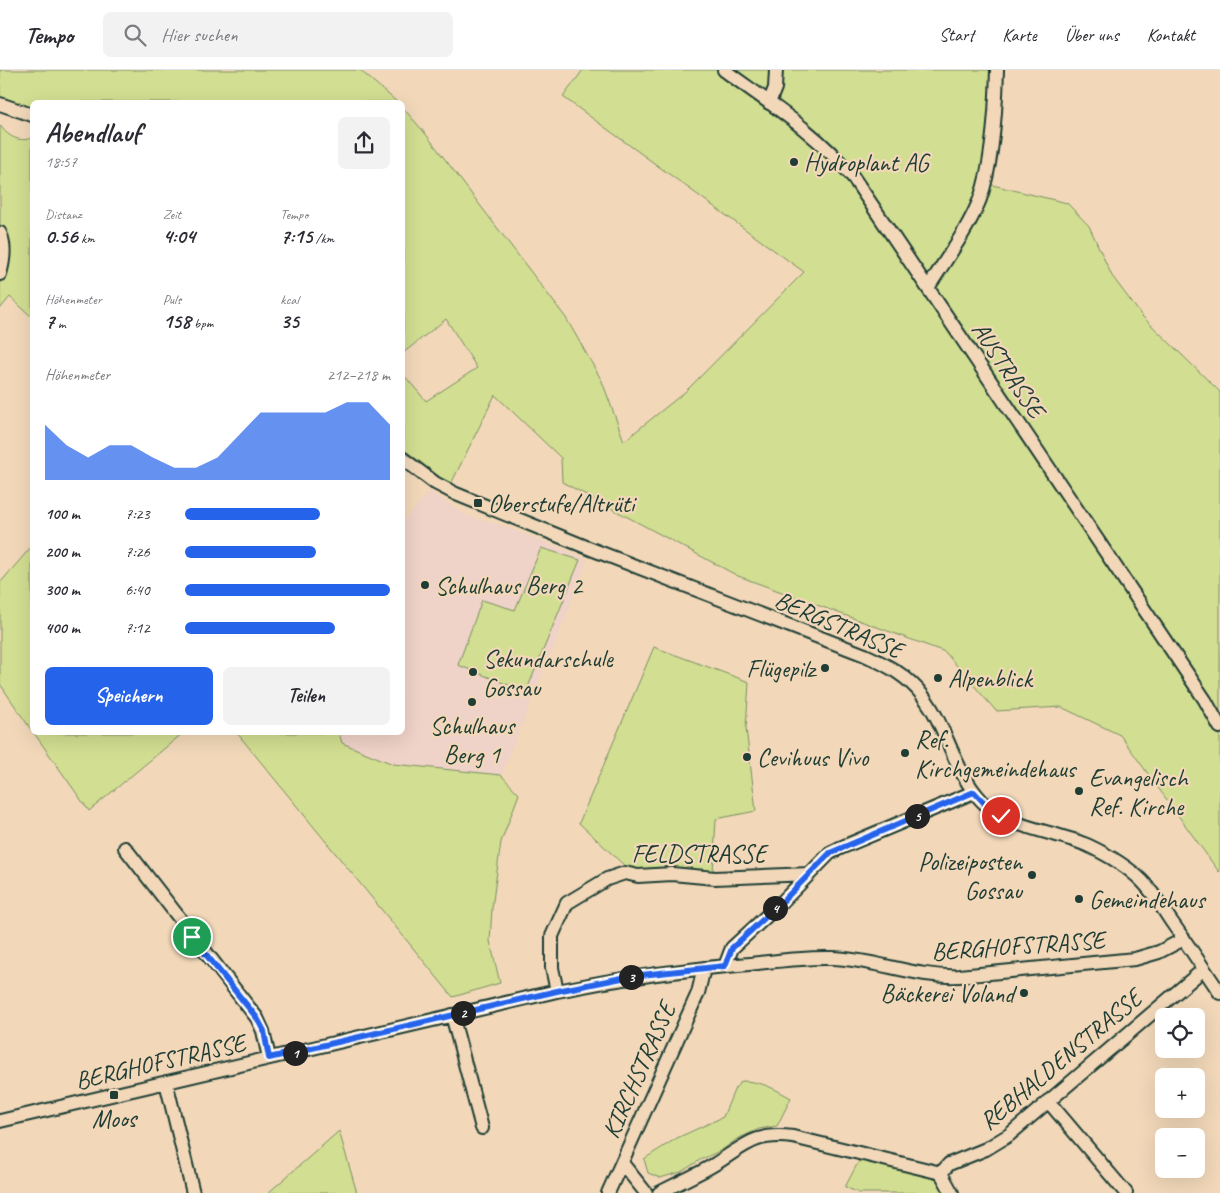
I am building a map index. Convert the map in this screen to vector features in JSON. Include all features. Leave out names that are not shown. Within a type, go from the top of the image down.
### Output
[{"type":"street","name":"AUSTRASSE","points":[[724,70],[809,132],[838,159],[872,204],[1194,684],[1220,727]]},
{"type":"street","points":[[769,103],[775,88],[776,70]]},
{"type":"street","points":[[928,288],[964,229],[980,198],[991,145],[997,70]]},
{"type":"street","points":[[0,104],[30,114]]},
{"type":"street","points":[[0,233],[4,250],[4,261],[0,274]]},
{"type":"street","name":"BERGSTRASSE","points":[[405,460],[435,483],[456,494],[590,549],[865,655],[895,670],[915,686],[930,706],[958,767],[974,792],[988,807],[1010,820],[1086,845],[1113,859],[1142,881],[1220,993]]},
{"type":"street","points":[[725,966],[732,948],[830,853],[974,792]]},
{"type":"street","points":[[125,848],[257,1018],[264,1031],[269,1058]]},
{"type":"street","name":"FELDSTRASSE","points":[[557,991],[552,968],[552,936],[567,904],[607,879],[625,873],[638,876],[672,874],[715,878],[809,874]]},
{"type":"street","name":"BERGHOFSTRASSE","points":[[0,1122],[452,1015],[632,976],[725,966],[831,958],[857,960],[925,975],[959,976],[1135,959],[1159,952],[1184,939]]},
{"type":"street","name":"KIRCHSTRASSE","points":[[608,1193],[698,993],[704,968]]},
{"type":"street","name":"REBHALDENSTRASSE","points":[[941,1173],[949,1164],[978,1153],[1002,1140],[1204,968]]},
{"type":"street","points":[[452,1015],[482,1128]]},
{"type":"street","points":[[166,1082],[193,1193]]},
{"type":"street","points":[[1048,1101],[1126,1193]]},
{"type":"street","points":[[659,1193],[715,1164],[753,1140],[776,1136],[793,1138],[941,1173],[952,1193]]},
{"type":"street","name":"KIRCHSTRASSE","points":[[622,1163],[646,1193]]},
{"type":"shaded area","name":"Sekundarschule Gossau","points":[[430,491],[467,516],[498,524],[587,559],[568,611],[501,775],[393,764],[342,743],[340,735],[405,735],[405,520]]},
{"type":"green space","points":[[0,70],[360,70],[395,100],[30,100],[30,114],[0,104]]},
{"type":"green space","points":[[583,70],[997,70],[984,183],[1067,203],[1089,226],[1112,276],[1142,316],[1220,392],[1219,872],[1120,735],[1061,707],[996,711],[945,652],[738,576],[562,482],[561,458],[495,395],[448,490],[405,459],[405,376],[426,401],[477,368],[446,319],[405,351],[405,110],[425,133],[566,318],[602,381],[624,441],[686,391],[804,272],[563,97]]},
{"type":"green space","points":[[0,125],[6,132],[18,139],[30,138],[30,315],[10,297],[0,309]]},
{"type":"green space","points":[[30,548],[30,728],[0,684],[0,583]]},
{"type":"green space","points":[[541,548],[580,560],[526,692],[458,665],[482,600],[515,610]]},
{"type":"green space","points":[[654,647],[749,682],[746,728],[756,811],[716,819],[713,872],[628,869],[579,823]]},
{"type":"green space","points":[[35,735],[181,735],[89,811]]},
{"type":"green space","points":[[239,735],[340,735],[342,743],[393,764],[501,775],[519,794],[501,842],[492,908],[490,941],[500,983],[453,997]]},
{"type":"green space","points":[[742,1081],[762,1084],[791,1098],[777,1126],[759,1129],[737,1139],[722,1150],[700,1160],[681,1172],[660,1178],[648,1173],[644,1159],[677,1138],[723,1117],[735,1088]]},
{"type":"green space","points":[[339,1131],[357,1193],[268,1193]]},
{"type":"green space","points":[[862,1155],[941,1173],[952,1193],[859,1193],[845,1187]]},
{"type":"place","name":"Hydroplant AG","points":[[794,162]]},
{"type":"place","name":"Oberstufe/Altrüti","points":[[478,503]]},
{"type":"place","name":"Schulhaus Berg 2","points":[[425,585]]},
{"type":"place","name":"Flügepilz","points":[[825,668]]},
{"type":"place","name":"Sekundarschule Gossau","points":[[473,672]]},
{"type":"place","name":"Alpenblick","points":[[938,678]]},
{"type":"place","name":"Schulhaus Berg 1","points":[[472,702]]},
{"type":"place","name":"Ref. Kirchgemeindehaus","points":[[905,753]]},
{"type":"place","name":"Cevihuus Vivo","points":[[747,757]]},
{"type":"place","name":"Evangelisch Ref. Kirche","points":[[1079,791]]},
{"type":"place","name":"Polizeiposten Gossau","points":[[1032,875]]},
{"type":"place","name":"Gemeindehaus","points":[[1079,899]]},
{"type":"place","name":"Bäckerei Voland","points":[[1024,993]]},
{"type":"place","name":"Moos","points":[[114,1095]]},
{"type":"route","points":[[192,937],[257,1018],[264,1031],[269,1058],[609,980],[725,966],[732,948],[835,850],[974,792],[983,803],[1001,816]]}]
